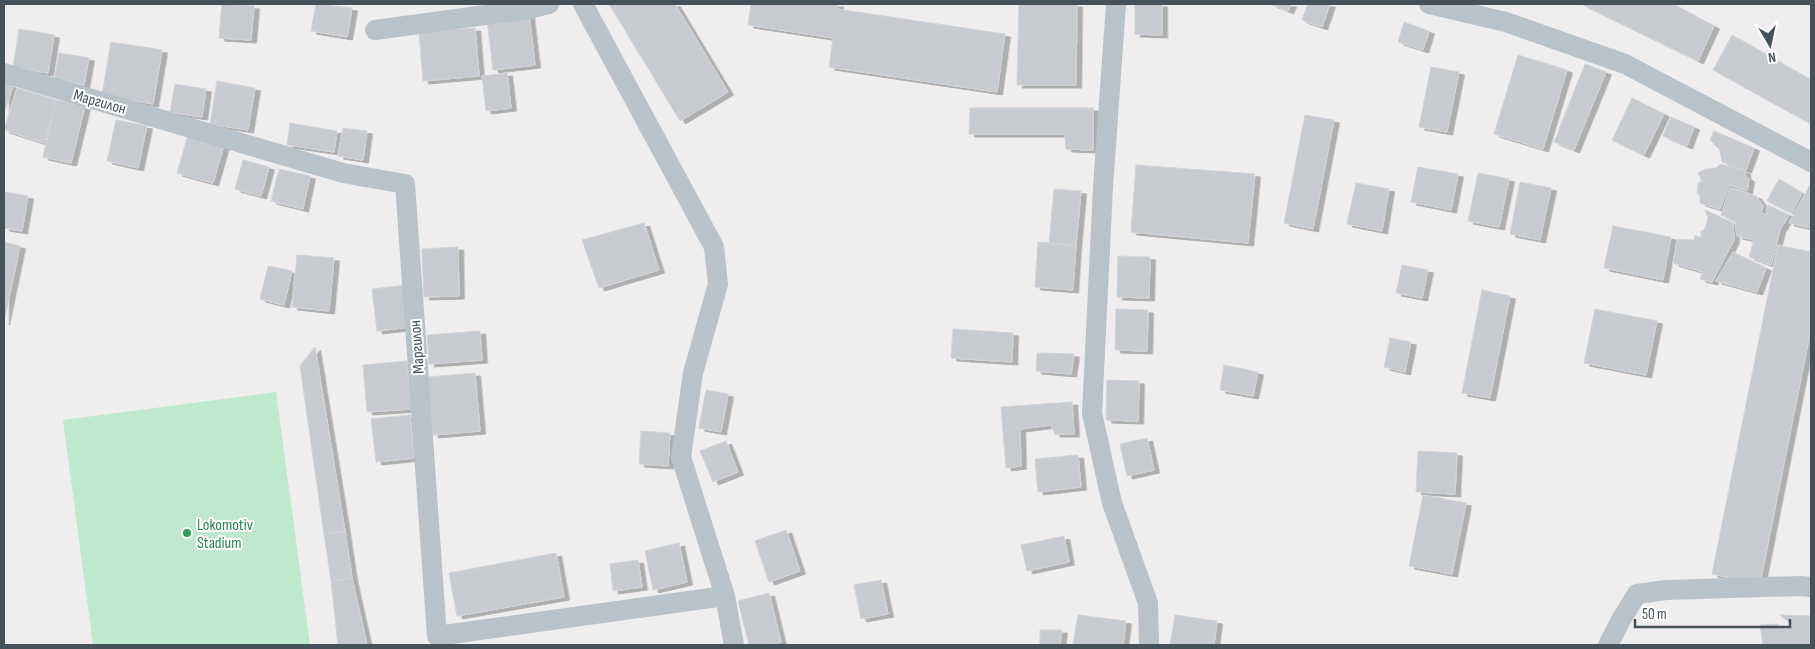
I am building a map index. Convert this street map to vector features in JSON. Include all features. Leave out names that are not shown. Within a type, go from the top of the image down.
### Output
[{"type":"street","points":[[375,30],[529,9],[549,4]]},
{"type":"street","points":[[582,4],[714,247],[718,284],[693,373],[681,457],[725,596],[734,645]]},
{"type":"street","points":[[1116,4],[1103,187],[1092,413],[1112,503],[1148,603],[1149,645]]},
{"type":"street","points":[[1429,4],[1506,22],[1625,64],[1811,162]]},
{"type":"street","name":"Маргилон","points":[[4,73],[343,173],[405,184],[437,636],[725,596]]},
{"type":"street","points":[[1608,645],[1637,594],[1666,590],[1811,587]]},
{"type":"green space","name":"Lokomotiv Stadium","points":[[276,392],[310,645],[93,645],[63,420]]},
{"type":"building","points":[[222,4],[254,6],[251,40],[219,38]]},
{"type":"building","points":[[316,4],[352,8],[347,37],[311,31]]},
{"type":"building","points":[[609,4],[675,4],[728,92],[680,121]]},
{"type":"building","points":[[751,4],[838,4],[837,9],[1005,34],[997,92],[829,67],[833,38],[748,25]]},
{"type":"building","points":[[1019,4],[1077,4],[1076,85],[1017,85]]},
{"type":"building","points":[[1135,4],[1162,4],[1162,35],[1135,34]]},
{"type":"building","points":[[1271,4],[1291,4],[1288,11]]},
{"type":"building","points":[[1308,4],[1330,4],[1322,27],[1302,20]]},
{"type":"building","points":[[1581,4],[1673,4],[1714,26],[1698,61]]},
{"type":"building","points":[[529,15],[535,65],[493,70],[487,19]]},
{"type":"building","points":[[1404,22],[1429,31],[1423,50],[1398,42]]},
{"type":"building","points":[[475,28],[479,76],[423,81],[419,32]]},
{"type":"building","points":[[19,29],[54,35],[48,73],[13,67]]},
{"type":"building","points":[[1732,35],[1811,80],[1811,124],[1713,70]]},
{"type":"building","points":[[111,42],[162,50],[153,104],[102,95]]},
{"type":"building","points":[[59,53],[89,58],[84,85],[54,80]]},
{"type":"building","points":[[1518,55],[1567,70],[1543,149],[1494,134]]},
{"type":"building","points":[[1585,64],[1606,72],[1574,150],[1554,142]]},
{"type":"building","points":[[1431,67],[1459,72],[1447,132],[1419,127]]},
{"type":"building","points":[[507,73],[511,108],[486,111],[482,76]]},
{"type":"building","points":[[217,81],[255,88],[248,130],[210,124]]},
{"type":"building","points":[[4,83],[13,86],[4,113]]},
{"type":"building","points":[[175,84],[206,89],[202,117],[170,112]]},
{"type":"building","points":[[17,88],[57,100],[44,143],[4,130]]},
{"type":"building","points":[[1632,98],[1664,114],[1644,155],[1612,140]]},
{"type":"building","points":[[56,100],[85,106],[71,163],[43,157]]},
{"type":"building","points":[[970,108],[1093,108],[1093,150],[1066,149],[1065,134],[969,134]]},
{"type":"building","points":[[1305,115],[1334,120],[1313,229],[1284,223]]},
{"type":"building","points":[[1671,117],[1694,127],[1687,146],[1663,136]]},
{"type":"building","points":[[116,120],[147,126],[138,168],[107,161]]},
{"type":"building","points":[[290,123],[337,131],[334,152],[287,145]]},
{"type":"building","points":[[343,128],[367,131],[363,160],[338,156]]},
{"type":"building","points":[[1714,131],[1754,148],[1746,170],[1722,162],[1720,150],[1710,140]]},
{"type":"building","points":[[188,135],[224,145],[213,183],[177,173]]},
{"type":"building","points":[[243,160],[269,167],[261,196],[235,189]]},
{"type":"building","points":[[1720,164],[1745,171],[1745,176],[1749,179],[1747,191],[1729,185],[1720,209],[1700,203],[1700,195],[1697,194],[1698,183],[1702,181],[1698,173],[1705,169],[1716,168]]},
{"type":"building","points":[[1136,165],[1255,174],[1248,243],[1131,232]]},
{"type":"building","points":[[1418,167],[1458,174],[1451,210],[1411,202]]},
{"type":"building","points":[[279,169],[310,176],[303,209],[271,201]]},
{"type":"building","points":[[1478,173],[1509,179],[1499,227],[1468,221]]},
{"type":"building","points":[[1779,179],[1802,193],[1792,213],[1767,201]]},
{"type":"building","points":[[1520,182],[1551,188],[1540,240],[1510,234]]},
{"type":"building","points":[[1356,183],[1389,189],[1382,231],[1347,224]]},
{"type":"building","points":[[1811,183],[1811,228],[1789,223]]},
{"type":"building","points":[[1730,188],[1756,196],[1763,206],[1761,213],[1769,215],[1766,212],[1768,205],[1789,215],[1780,230],[1771,265],[1749,257],[1754,240],[1737,236],[1735,221],[1721,215]]},
{"type":"building","points":[[1054,189],[1081,191],[1076,246],[1049,244]]},
{"type":"building","points":[[4,192],[28,196],[22,231],[4,228]]},
{"type":"building","points":[[1705,210],[1733,223],[1734,240],[1712,282],[1700,279],[1703,272],[1673,263],[1678,239],[1694,240],[1695,235],[1701,238],[1701,231],[1705,229],[1708,218]]},
{"type":"building","points":[[644,223],[659,270],[599,288],[582,240]]},
{"type":"building","points":[[1613,226],[1671,237],[1663,280],[1604,268]]},
{"type":"building","points":[[4,242],[20,246],[4,322]]},
{"type":"building","points":[[1038,242],[1076,245],[1073,290],[1035,287]]},
{"type":"building","points":[[1778,245],[1811,252],[1811,328],[1760,584],[1712,574]]},
{"type":"building","points":[[458,247],[459,296],[424,297],[422,249]]},
{"type":"building","points":[[1733,252],[1766,268],[1757,292],[1716,281]]},
{"type":"building","points":[[297,255],[334,258],[329,311],[292,307]]},
{"type":"building","points":[[1118,256],[1150,257],[1149,298],[1117,297]]},
{"type":"building","points":[[1402,265],[1428,270],[1422,298],[1396,293]]},
{"type":"building","points":[[268,266],[292,271],[284,305],[260,299]]},
{"type":"building","points":[[406,285],[411,327],[377,331],[372,289]]},
{"type":"building","points":[[1482,290],[1510,296],[1490,398],[1462,393]]},
{"type":"building","points":[[1116,309],[1148,310],[1147,351],[1115,350]]},
{"type":"building","points":[[1595,309],[1657,321],[1646,375],[1584,363]]},
{"type":"building","points":[[953,329],[1013,333],[1012,362],[951,358]]},
{"type":"building","points":[[480,331],[482,360],[429,364],[427,335]]},
{"type":"building","points":[[1390,338],[1411,342],[1405,372],[1384,367]]},
{"type":"building","points":[[315,347],[345,531],[324,534],[300,366]]},
{"type":"building","points":[[1037,353],[1074,354],[1071,374],[1036,371]]},
{"type":"building","points":[[407,361],[411,409],[367,412],[363,365]]},
{"type":"building","points":[[1224,365],[1258,372],[1253,396],[1220,390]]},
{"type":"building","points":[[475,373],[480,431],[433,435],[428,377]]},
{"type":"building","points":[[1107,380],[1139,381],[1138,421],[1106,420]]},
{"type":"building","points":[[706,390],[728,394],[721,432],[699,428]]},
{"type":"building","points":[[1072,402],[1074,434],[1055,434],[1051,425],[1020,429],[1021,466],[1006,468],[1001,407]]},
{"type":"building","points":[[410,415],[414,458],[376,462],[371,419]]},
{"type":"building","points":[[641,431],[670,433],[668,466],[639,464]]},
{"type":"building","points":[[1147,438],[1154,470],[1127,476],[1120,444]]},
{"type":"building","points":[[726,441],[738,472],[713,482],[700,451]]},
{"type":"building","points":[[1418,451],[1457,453],[1455,494],[1416,492]]},
{"type":"building","points":[[1078,455],[1081,487],[1038,492],[1035,459]]},
{"type":"building","points":[[1423,495],[1466,503],[1452,574],[1409,566]]},
{"type":"building","points":[[786,530],[800,571],[769,582],[755,541]]},
{"type":"building","points":[[345,531],[352,578],[331,581],[324,534]]},
{"type":"building","points":[[1064,536],[1069,562],[1027,571],[1021,545]]},
{"type":"building","points":[[679,543],[687,582],[653,590],[645,551]]},
{"type":"building","points":[[556,553],[564,597],[457,616],[449,573]]},
{"type":"building","points":[[638,560],[642,587],[613,591],[610,564]]},
{"type":"building","points":[[352,578],[367,645],[338,645],[331,581]]},
{"type":"building","points":[[881,580],[888,614],[861,619],[854,585]]},
{"type":"building","points":[[769,593],[781,642],[769,645],[749,645],[738,601]]},
{"type":"building","points":[[1078,615],[1126,621],[1123,645],[1073,645]]},
{"type":"building","points":[[1175,615],[1217,621],[1214,645],[1170,645]]},
{"type":"building","points":[[1780,615],[1811,616],[1811,645],[1763,645],[1760,625],[1778,624],[1783,630],[1792,625]]},
{"type":"building","points":[[1040,630],[1062,630],[1060,645],[1040,645]]},
{"type":"place","name":"Lokomotiv Stadium","points":[[187,533]]}]
